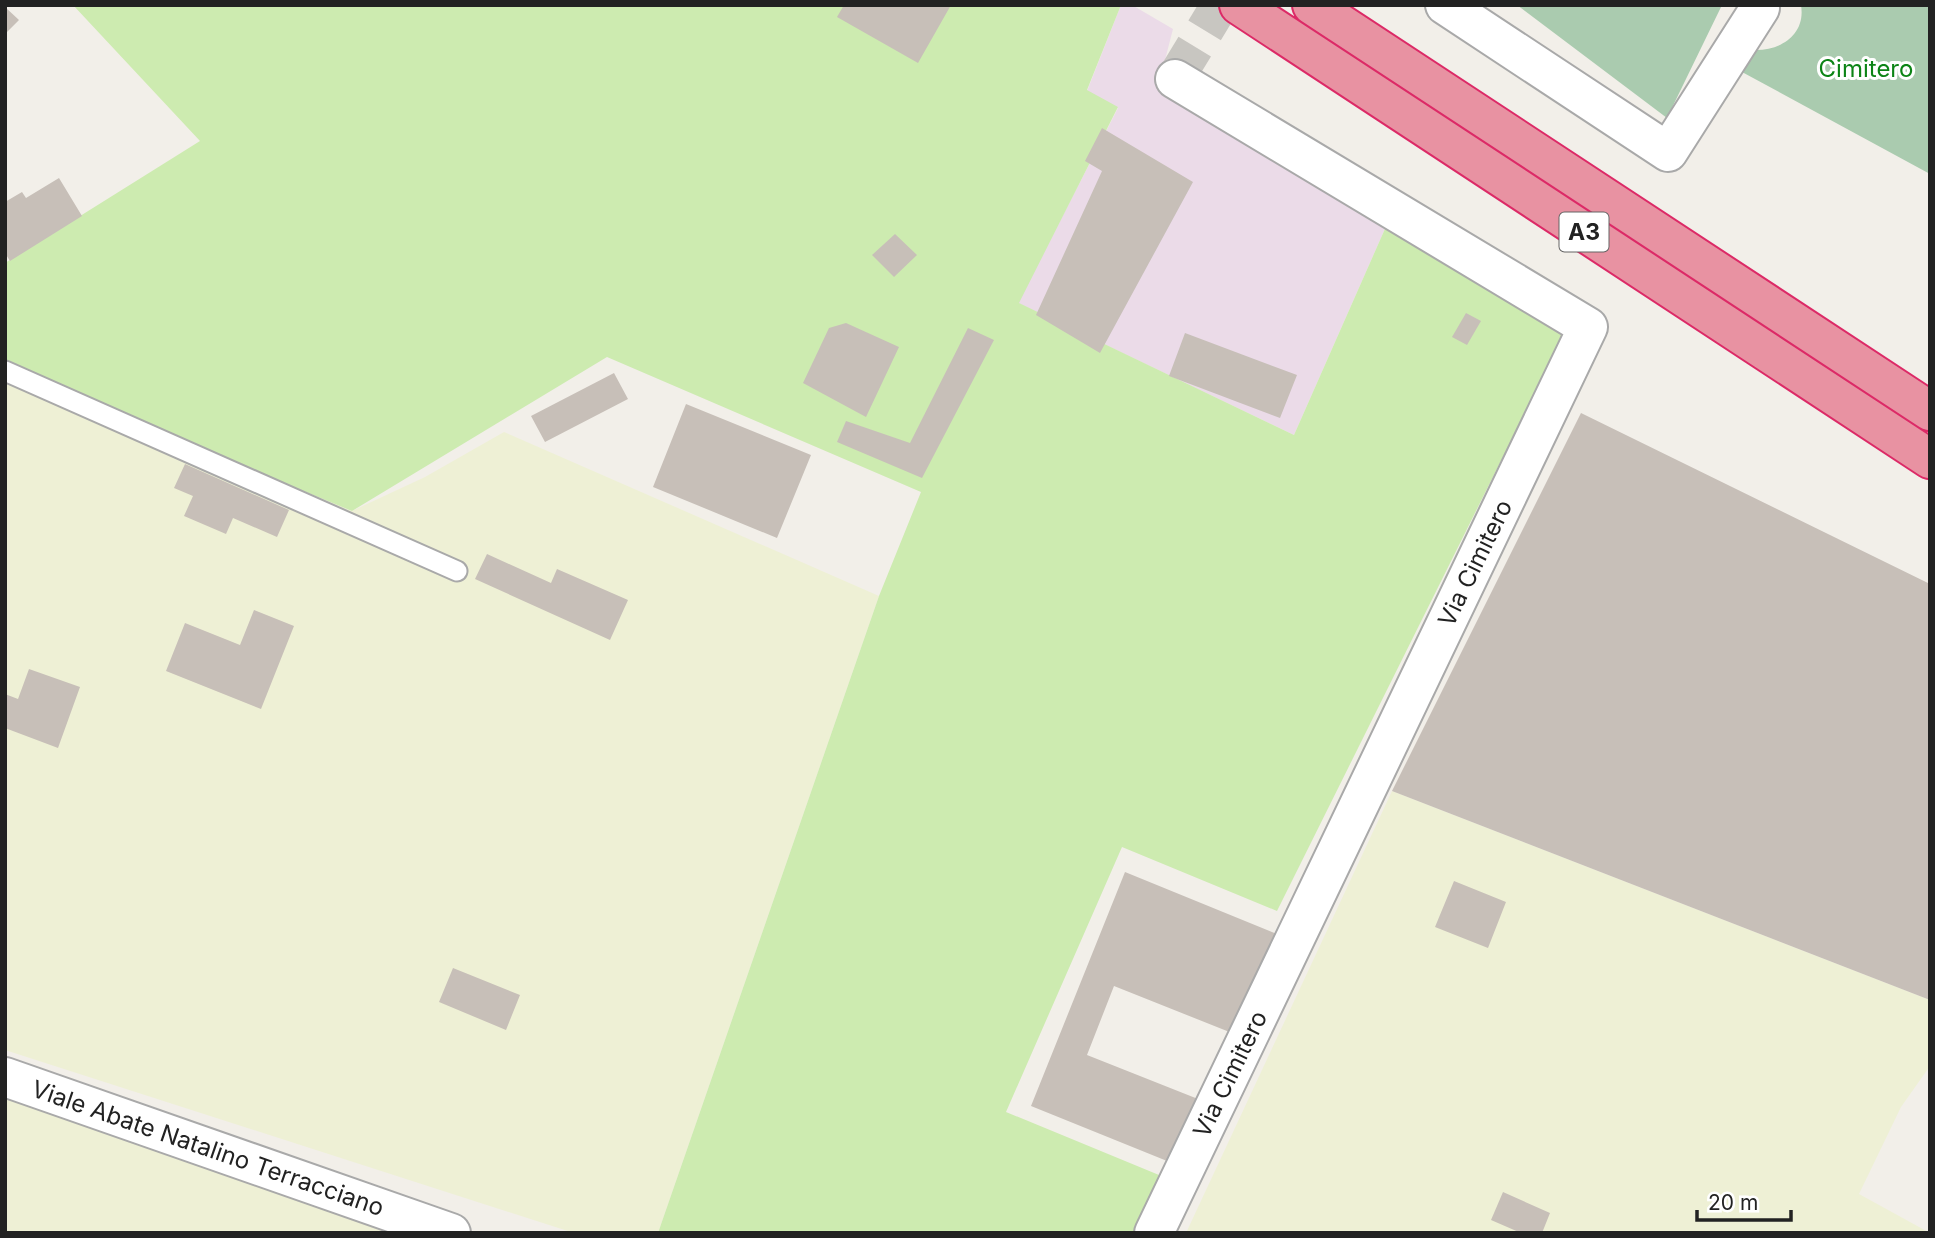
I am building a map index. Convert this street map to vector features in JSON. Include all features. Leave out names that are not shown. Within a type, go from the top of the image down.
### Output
[{"type":"highway","name":"A3","points":[[1239,5],[1930,459]]},
{"type":"highway","name":"A3","points":[[1312,5],[1930,411]]},
{"type":"street","points":[[1446,5],[1668,152],[1760,8]]},
{"type":"street","name":"Via Cimitero","points":[[1154,1233],[1588,327],[1175,79]]},
{"type":"street","name":"Viale Abate Natalino Terracciano","points":[[5,1077],[451,1233]]},
{"type":"lane","points":[[5,371],[457,571]]},
{"type":"shaded area","points":[[1121,5],[1132,5],[1173,29],[1158,87],[1388,222],[1294,435],[1018,303],[1118,108],[1087,91]]},
{"type":"green space","points":[[73,5],[1121,5],[1087,90],[1118,107],[1019,303],[1294,435],[1388,222],[1563,336],[1277,911],[1122,847],[1006,1112],[1159,1175],[1134,1233],[658,1233],[879,596],[921,492],[607,357],[352,511],[5,368],[5,263],[200,141]]},
{"type":"green space","points":[[1517,5],[1722,5],[1667,118]]},
{"type":"green space","name":"Cimitero","points":[[1801,5],[1930,5],[1930,174],[1742,72],[1754,50],[1773,48],[1795,33],[1801,16]]},
{"type":"green space","points":[[5,368],[352,511],[425,477],[504,432],[879,596],[658,1233],[574,1233],[5,1050]]},
{"type":"green space","points":[[1392,791],[1930,1000],[1930,1066],[1901,1107],[1859,1194],[1930,1233],[1186,1233]]},
{"type":"green space","points":[[5,1078],[410,1233],[5,1233]]},
{"type":"building","points":[[844,5],[951,5],[918,63],[837,17]]},
{"type":"building","points":[[5,7],[19,20],[5,34]]},
{"type":"building","points":[[1102,128],[1193,182],[1100,353],[1036,315],[1102,171],[1085,161]]},
{"type":"building","points":[[59,178],[82,216],[10,261],[5,253],[5,202],[22,192],[26,198]]},
{"type":"building","points":[[895,234],[917,255],[894,277],[872,255]]},
{"type":"building","points":[[1466,313],[1481,321],[1467,345],[1452,337]]},
{"type":"building","points":[[846,323],[899,347],[866,417],[803,383],[829,328]]},
{"type":"building","points":[[968,328],[994,340],[922,478],[837,442],[846,421],[910,443]]},
{"type":"building","points":[[1185,333],[1297,375],[1280,418],[1169,376]]},
{"type":"building","points":[[614,373],[628,399],[545,442],[531,416]]},
{"type":"building","points":[[686,404],[811,455],[777,538],[653,487]]},
{"type":"building","points":[[1581,413],[1930,584],[1930,1000],[1392,791]]},
{"type":"building","points":[[185,464],[289,510],[277,537],[233,518],[226,534],[184,516],[193,496],[174,488]]},
{"type":"building","points":[[487,554],[551,583],[557,569],[628,600],[610,640],[475,579]]},
{"type":"building","points":[[254,610],[294,626],[261,709],[166,671],[185,623],[240,645]]},
{"type":"building","points":[[29,669],[80,687],[58,748],[5,728],[5,694],[18,699]]},
{"type":"building","points":[[1125,872],[1277,934],[1237,1035],[1114,986],[1087,1055],[1198,1099],[1172,1163],[1031,1106]]},
{"type":"building","points":[[1454,881],[1506,902],[1488,948],[1435,927]]},
{"type":"building","points":[[453,968],[520,995],[506,1030],[439,1002]]},
{"type":"building","points":[[1503,1192],[1550,1213],[1542,1233],[1521,1233],[1491,1220]]},
{"type":"tunnel","points":[[1175,79],[1220,5]]}]
